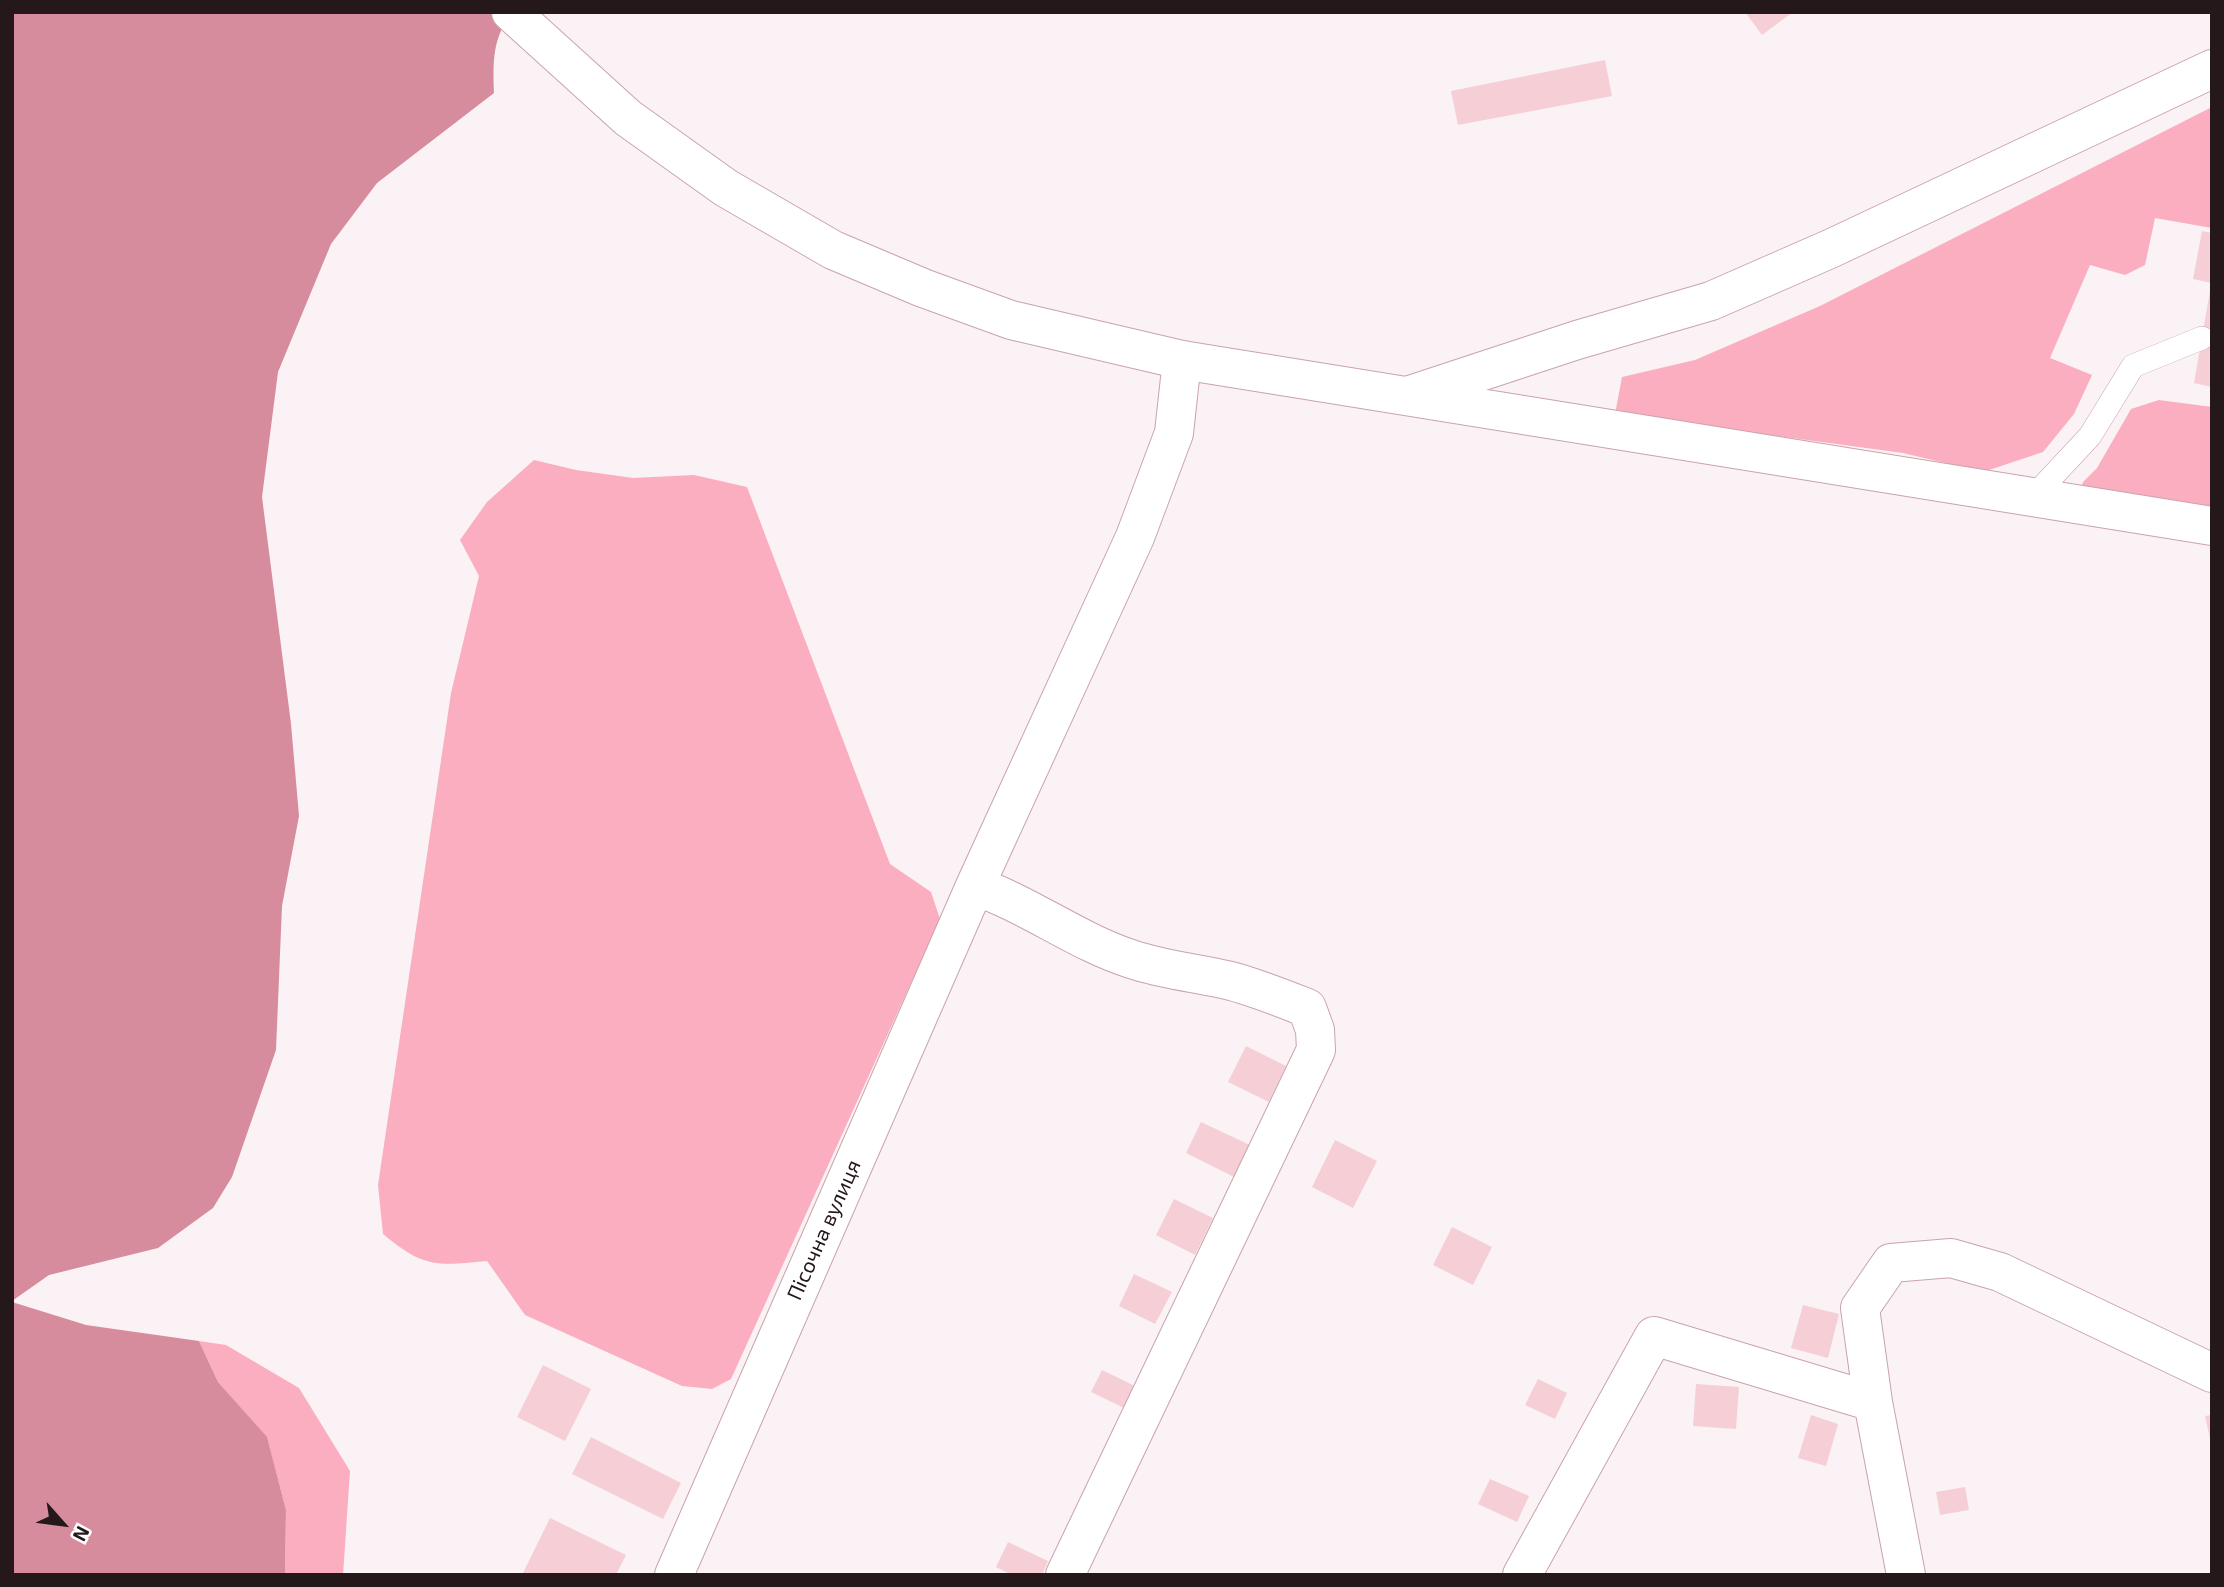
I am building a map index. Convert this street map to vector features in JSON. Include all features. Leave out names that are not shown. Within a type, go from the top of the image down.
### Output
[{"type":"street","points":[[514,15],[628,118],[726,188],[833,250],[923,288],[1011,320],[1182,360],[2212,526]]},
{"type":"street","points":[[1410,396],[1577,340],[1711,301],[1832,248],[2212,69]]},
{"type":"street","name":"Пісочна вулиця","points":[[674,1575],[975,886],[1135,537],[1174,433],[1182,360]]},
{"type":"street","points":[[975,886],[1011,898],[1073,935],[1129,958],[1171,972],[1228,981],[1307,1008],[1315,1030],[1316,1051],[1065,1575]]},
{"type":"street","points":[[1906,1575],[1873,1402],[1860,1308],[1891,1263],[1951,1258],[2000,1272],[2212,1373]]},
{"type":"street","points":[[1522,1575],[1654,1336],[1873,1402]]},
{"type":"lane","points":[[2032,497],[2090,436],[2133,366],[2202,338]]},
{"type":"shaded area","points":[[12,12],[513,12],[497,40],[494,93],[377,183],[331,244],[278,372],[262,497],[291,724],[299,816],[282,906],[276,1050],[232,1177],[213,1208],[158,1248],[49,1275],[12,1301]]},
{"type":"shaded area","points":[[2212,107],[2212,228],[2155,218],[2145,265],[2125,275],[2090,265],[2050,358],[2092,375],[2074,414],[2043,452],[1983,472],[1903,453],[1615,414],[1622,377],[1695,360],[1820,306]]},
{"type":"shaded area","points":[[2159,400],[2212,407],[2212,514],[2080,491],[2083,482],[2097,468],[2131,409]]},
{"type":"shaded area","points":[[534,460],[576,470],[633,478],[694,475],[747,487],[890,864],[931,892],[940,919],[731,1379],[712,1389],[682,1386],[525,1315],[487,1261],[455,1264],[431,1262],[409,1253],[383,1234],[378,1185],[451,693],[479,576],[460,540],[487,502]]},
{"type":"shaded area","points":[[12,1302],[86,1325],[199,1341],[218,1382],[267,1437],[286,1510],[285,1575],[12,1575]]},
{"type":"shaded area","points":[[199,1341],[226,1345],[299,1388],[350,1471],[343,1575],[285,1575],[286,1510],[267,1438],[218,1382]]},
{"type":"building","points":[[1745,12],[1793,12],[1762,35]]},
{"type":"building","points":[[1605,60],[1612,96],[1458,125],[1451,91]]},
{"type":"building","points":[[2202,231],[2212,233],[2212,283],[2193,279]]},
{"type":"building","points":[[2210,291],[2212,292],[2212,387],[2194,383]]},
{"type":"building","points":[[1246,1046],[1286,1066],[1269,1102],[1228,1082]]},
{"type":"building","points":[[1201,1122],[1250,1145],[1234,1177],[1186,1153]]},
{"type":"building","points":[[1335,1140],[1377,1161],[1353,1208],[1312,1187]]},
{"type":"building","points":[[1174,1199],[1213,1218],[1195,1255],[1156,1235]]},
{"type":"building","points":[[1452,1227],[1492,1247],[1473,1285],[1433,1265]]},
{"type":"building","points":[[1134,1274],[1172,1292],[1155,1324],[1119,1306]]},
{"type":"building","points":[[1803,1305],[1839,1314],[1828,1358],[1791,1348]]},
{"type":"building","points":[[543,1365],[591,1389],[565,1441],[517,1417]]},
{"type":"building","points":[[1102,1370],[1135,1386],[1124,1408],[1091,1392]]},
{"type":"building","points":[[1538,1379],[1567,1393],[1555,1419],[1525,1405]]},
{"type":"building","points":[[1696,1384],[1739,1387],[1736,1429],[1693,1426]]},
{"type":"building","points":[[1811,1415],[1838,1424],[1826,1466],[1798,1458]]},
{"type":"building","points":[[2212,1415],[2212,1442],[2211,1443],[2205,1416]]},
{"type":"building","points":[[591,1437],[681,1483],[663,1519],[572,1474]]},
{"type":"building","points":[[1490,1479],[1529,1496],[1517,1522],[1478,1504]]},
{"type":"building","points":[[1965,1487],[1969,1510],[1940,1515],[1936,1492]]},
{"type":"building","points":[[550,1518],[626,1555],[616,1575],[522,1575]]},
{"type":"building","points":[[1008,1542],[1048,1561],[1042,1575],[1012,1575],[996,1567]]}]
